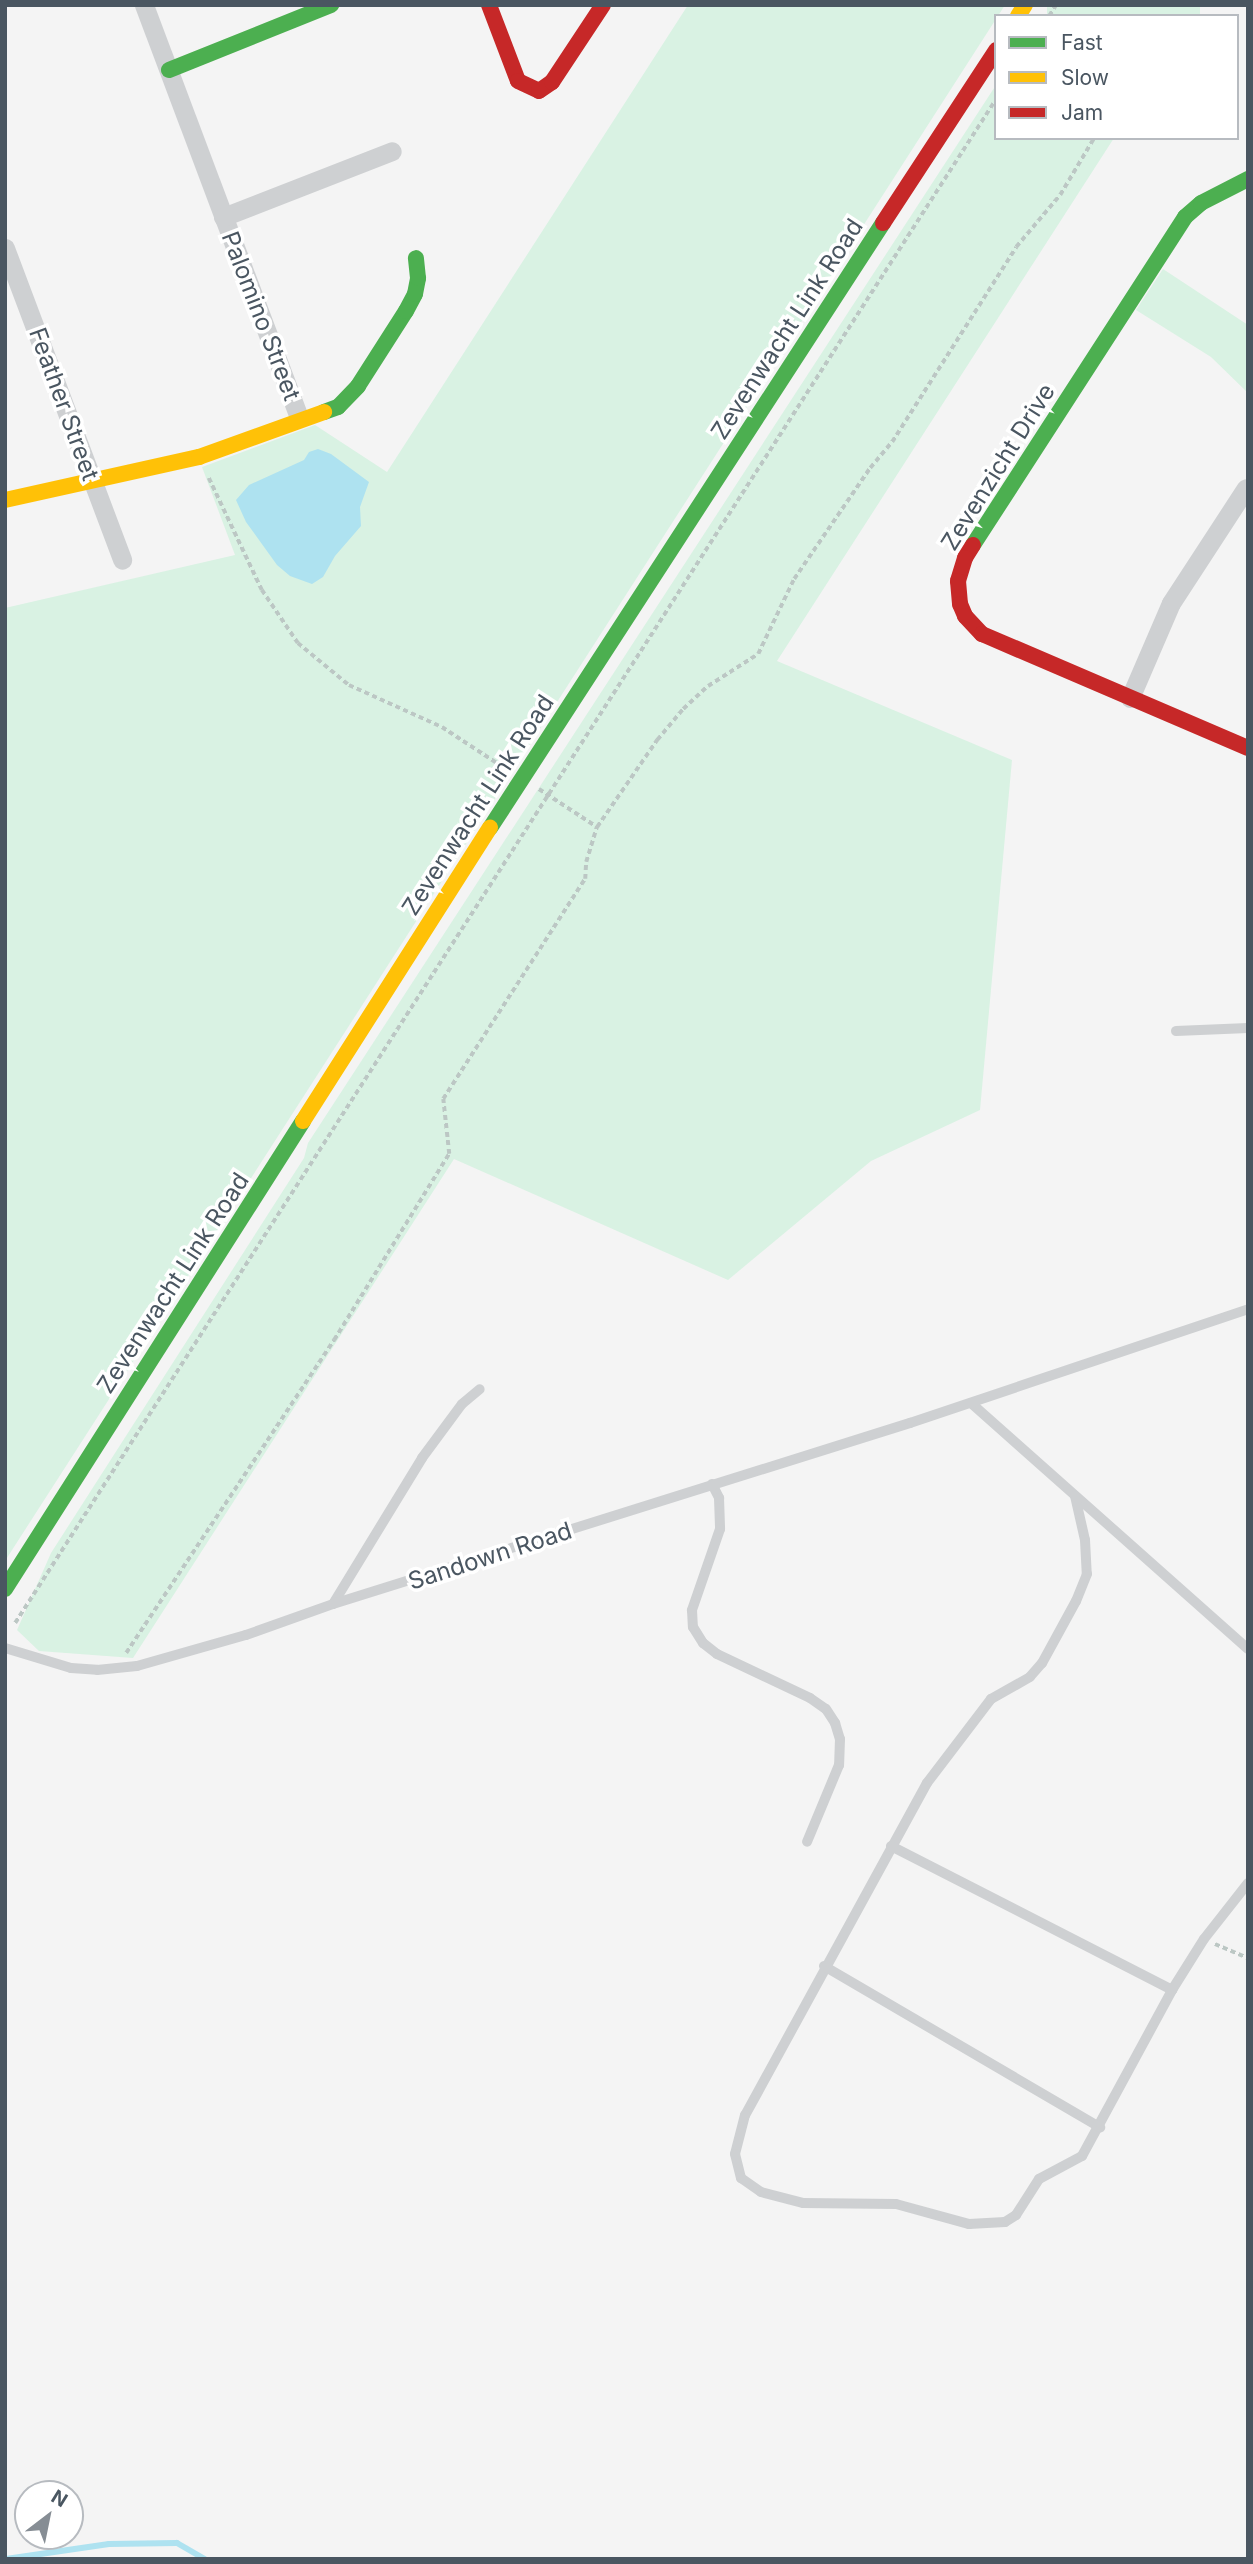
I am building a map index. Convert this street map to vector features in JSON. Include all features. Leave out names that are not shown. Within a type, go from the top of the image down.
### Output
[{"type":"street","name":"Palomino Street","points":[[5,500],[199,457],[248,441],[299,418],[144,5]]},
{"type":"street","points":[[169,70],[331,5]]},
{"type":"street","points":[[489,5],[518,81],[523,86],[539,91],[552,82],[603,5]]},
{"type":"street","name":"Zevenwacht Link Road","points":[[5,1589],[522,778],[994,53]]},
{"type":"street","points":[[223,217],[392,151]]},
{"type":"street","name":"Zevenzicht Drive","points":[[1248,179],[1201,203],[1185,217],[961,569],[960,604],[973,626],[982,634],[1248,748]]},
{"type":"street","name":"Feather Street","points":[[5,248],[122,560]]},
{"type":"street","points":[[299,418],[338,407],[358,386],[415,293],[418,278],[416,257]]},
{"type":"street","points":[[1130,698],[1171,603],[1246,488]]},
{"type":"lane","points":[[1176,1031],[1248,1028]]},
{"type":"lane","name":"Sandown Road","points":[[5,1648],[71,1668],[137,1666],[246,1635],[333,1604],[971,1403],[1248,1308]]},
{"type":"lane","points":[[333,1604],[422,1458],[462,1404],[480,1389]]},
{"type":"lane","points":[[971,1403],[1248,1649]]},
{"type":"lane","points":[[712,1484],[719,1498],[720,1529],[692,1610],[693,1627],[703,1643],[717,1654],[818,1704],[835,1723],[838,1731],[839,1765],[807,1842]]},
{"type":"lane","points":[[1075,1496],[1084,1540],[1087,1574],[1076,1601],[1042,1663],[1030,1677],[991,1699],[927,1783],[824,1966],[745,2115],[735,2154],[736,2168],[750,2186],[803,2203],[886,2203],[969,2224],[1005,2222],[1016,2215],[1039,2179],[1082,2156],[1172,1990],[1204,1939],[1248,1883]]},
{"type":"lane","points":[[891,1846],[1172,1990]]},
{"type":"lane","points":[[824,1966],[1100,2127]]},
{"type":"path","points":[[15,1622],[994,102]]},
{"type":"path","points":[[120,1668],[127,1652],[397,1243],[431,1179],[449,1154],[443,1099],[585,879],[586,862],[597,827],[657,740],[683,709],[708,686],[758,654],[794,579],[870,468],[892,442],[1016,247],[1060,195],[1093,140]]},
{"type":"path","points":[[199,457],[262,590],[298,643],[349,685],[442,727],[597,827]]},
{"type":"path","points":[[1204,1939],[1248,1958]]},
{"type":"green space","points":[[688,5],[1005,5],[999,14],[994,14],[994,22],[5,1561],[5,608],[235,555],[202,467],[315,425],[387,472]]},
{"type":"green space","points":[[1047,5],[1200,5],[1200,14],[1047,14]]},
{"type":"green space","points":[[994,88],[994,140],[1113,140],[777,661],[1012,760],[980,1110],[871,1161],[728,1280],[454,1159],[133,1658],[39,1651],[17,1630],[51,1553],[304,1158],[308,1143]]},
{"type":"green space","points":[[1163,269],[1248,325],[1248,393],[1211,357],[1136,310]]},
{"type":"water","points":[[318,449],[331,454],[369,482],[360,507],[361,526],[335,556],[323,577],[312,584],[290,576],[277,565],[246,522],[236,500],[249,485],[304,460],[309,452]]},
{"type":"waterway","points":[[6,2559],[109,2544],[177,2543],[205,2559]]},
{"type":"traffic: fast","points":[[169,70],[331,5]]},
{"type":"traffic: fast","points":[[973,545],[1185,217],[1201,203],[1248,179]]},
{"type":"traffic: fast","points":[[490,828],[883,223]]},
{"type":"traffic: fast","points":[[324,412],[338,407],[358,386],[406,311],[415,294],[418,278],[416,258]]},
{"type":"traffic: fast","points":[[5,1589],[303,1121]]},
{"type":"traffic: slow","points":[[1019,14],[1025,5]]},
{"type":"traffic: slow","points":[[5,500],[199,457],[324,412]]},
{"type":"traffic: slow","points":[[303,1121],[490,828]]},
{"type":"traffic: jam","points":[[489,5],[518,81],[539,91],[552,82],[603,5]]},
{"type":"traffic: jam","points":[[883,223],[994,53]]},
{"type":"traffic: jam","points":[[973,545],[965,558],[958,581],[960,604],[965,616],[982,634],[1248,748]]}]
